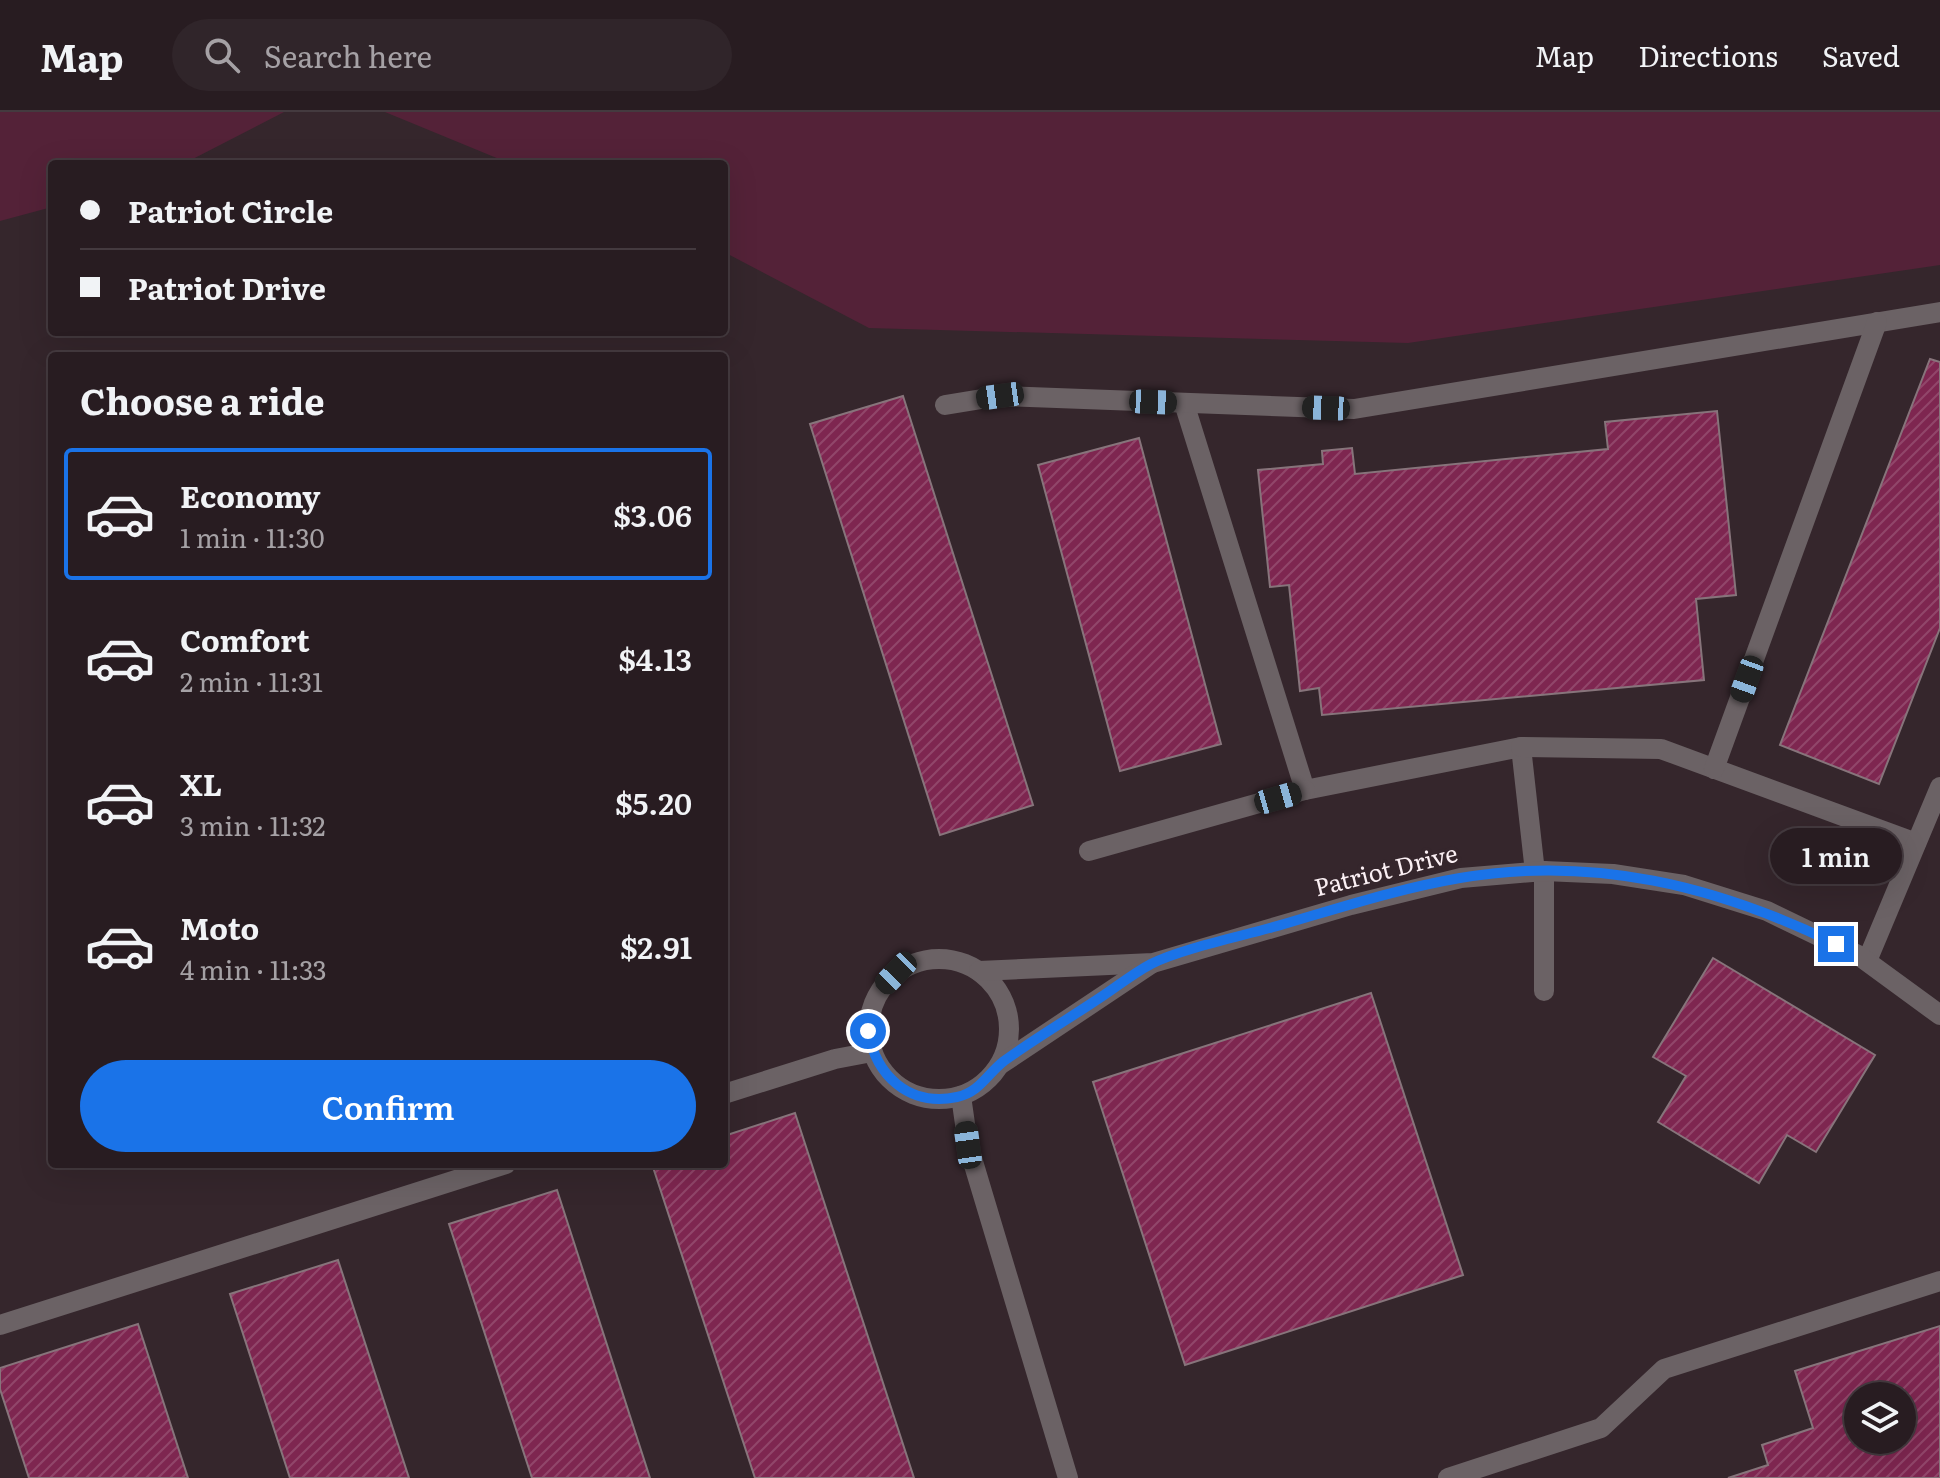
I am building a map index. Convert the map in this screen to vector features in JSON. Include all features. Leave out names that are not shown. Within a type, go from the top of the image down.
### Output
[{"type":"street","points":[[945,405],[1000,396],[1354,409],[1940,312]]},
{"type":"street","points":[[1714,769],[1877,322]]},
{"type":"street","points":[[1184,403],[1305,790]]},
{"type":"street","points":[[1521,747],[1540,872],[1544,991]]},
{"type":"street","points":[[1089,851],[1305,790],[1521,747],[1661,749],[1916,843]]},
{"type":"street","points":[[1867,961],[1940,787]]},
{"type":"street","name":"Patriot Drive","points":[[979,971],[1153,963],[1351,905],[1461,878],[1540,872],[1613,874],[1684,885],[1767,911],[1867,961],[1940,1015]]},
{"type":"street","points":[[937,959],[959,962],[979,971],[1000,994],[1009,1024],[1008,1044],[1001,1064],[977,1089],[961,1096],[928,1098],[898,1087],[882,1071],[872,1052],[868,1031],[871,1009],[881,988],[896,973],[916,962],[937,959]]},
{"type":"street","name":"Patriot Drive","points":[[1001,1064],[1153,963]]},
{"type":"street","points":[[728,1093],[835,1059],[872,1052]]},
{"type":"street","points":[[961,1096],[968,1145],[1068,1478]]},
{"type":"street","points":[[0,1325],[493,1168]]},
{"type":"street","points":[[1448,1478],[1601,1428],[1664,1369],[1940,1281]]},
{"type":"shaded area","points":[[0,112],[284,112],[191,160],[48,160],[48,208],[0,221]]},
{"type":"shaded area","points":[[385,112],[1940,112],[1940,265],[1408,343],[869,328],[728,254],[728,160],[501,160]]},
{"type":"building","points":[[1930,359],[1940,362],[1940,628],[1879,784],[1780,745]]},
{"type":"building","points":[[903,396],[1033,805],[940,835],[810,424]]},
{"type":"building","points":[[1717,411],[1736,595],[1696,599],[1704,680],[1322,715],[1319,688],[1300,691],[1289,585],[1270,587],[1258,470],[1323,464],[1322,451],[1352,448],[1355,474],[1608,449],[1605,422]]},
{"type":"building","points":[[1139,438],[1221,744],[1120,771],[1038,465]]},
{"type":"building","points":[[1713,958],[1875,1055],[1816,1152],[1787,1135],[1759,1183],[1658,1122],[1686,1076],[1653,1057]]},
{"type":"building","points":[[1371,993],[1463,1275],[1185,1365],[1093,1082]]},
{"type":"building","points":[[795,1113],[914,1478],[755,1478],[653,1168],[728,1168],[728,1135]]},
{"type":"building","points":[[557,1190],[650,1478],[532,1478],[449,1224]]},
{"type":"building","points":[[338,1260],[409,1478],[290,1478],[230,1294]]},
{"type":"building","points":[[138,1324],[188,1478],[29,1478],[0,1389],[0,1368]]},
{"type":"building","points":[[1940,1326],[1940,1478],[1728,1478],[1768,1465],[1762,1445],[1813,1428],[1795,1371]]},
{"type":"route","points":[[868,1031],[872,1052],[882,1071],[898,1087],[918,1096],[939,1100],[961,1096],[977,1089],[1001,1064],[1153,963],[1351,905],[1461,878],[1544,871],[1613,874],[1684,885],[1767,911],[1836,944]]}]
